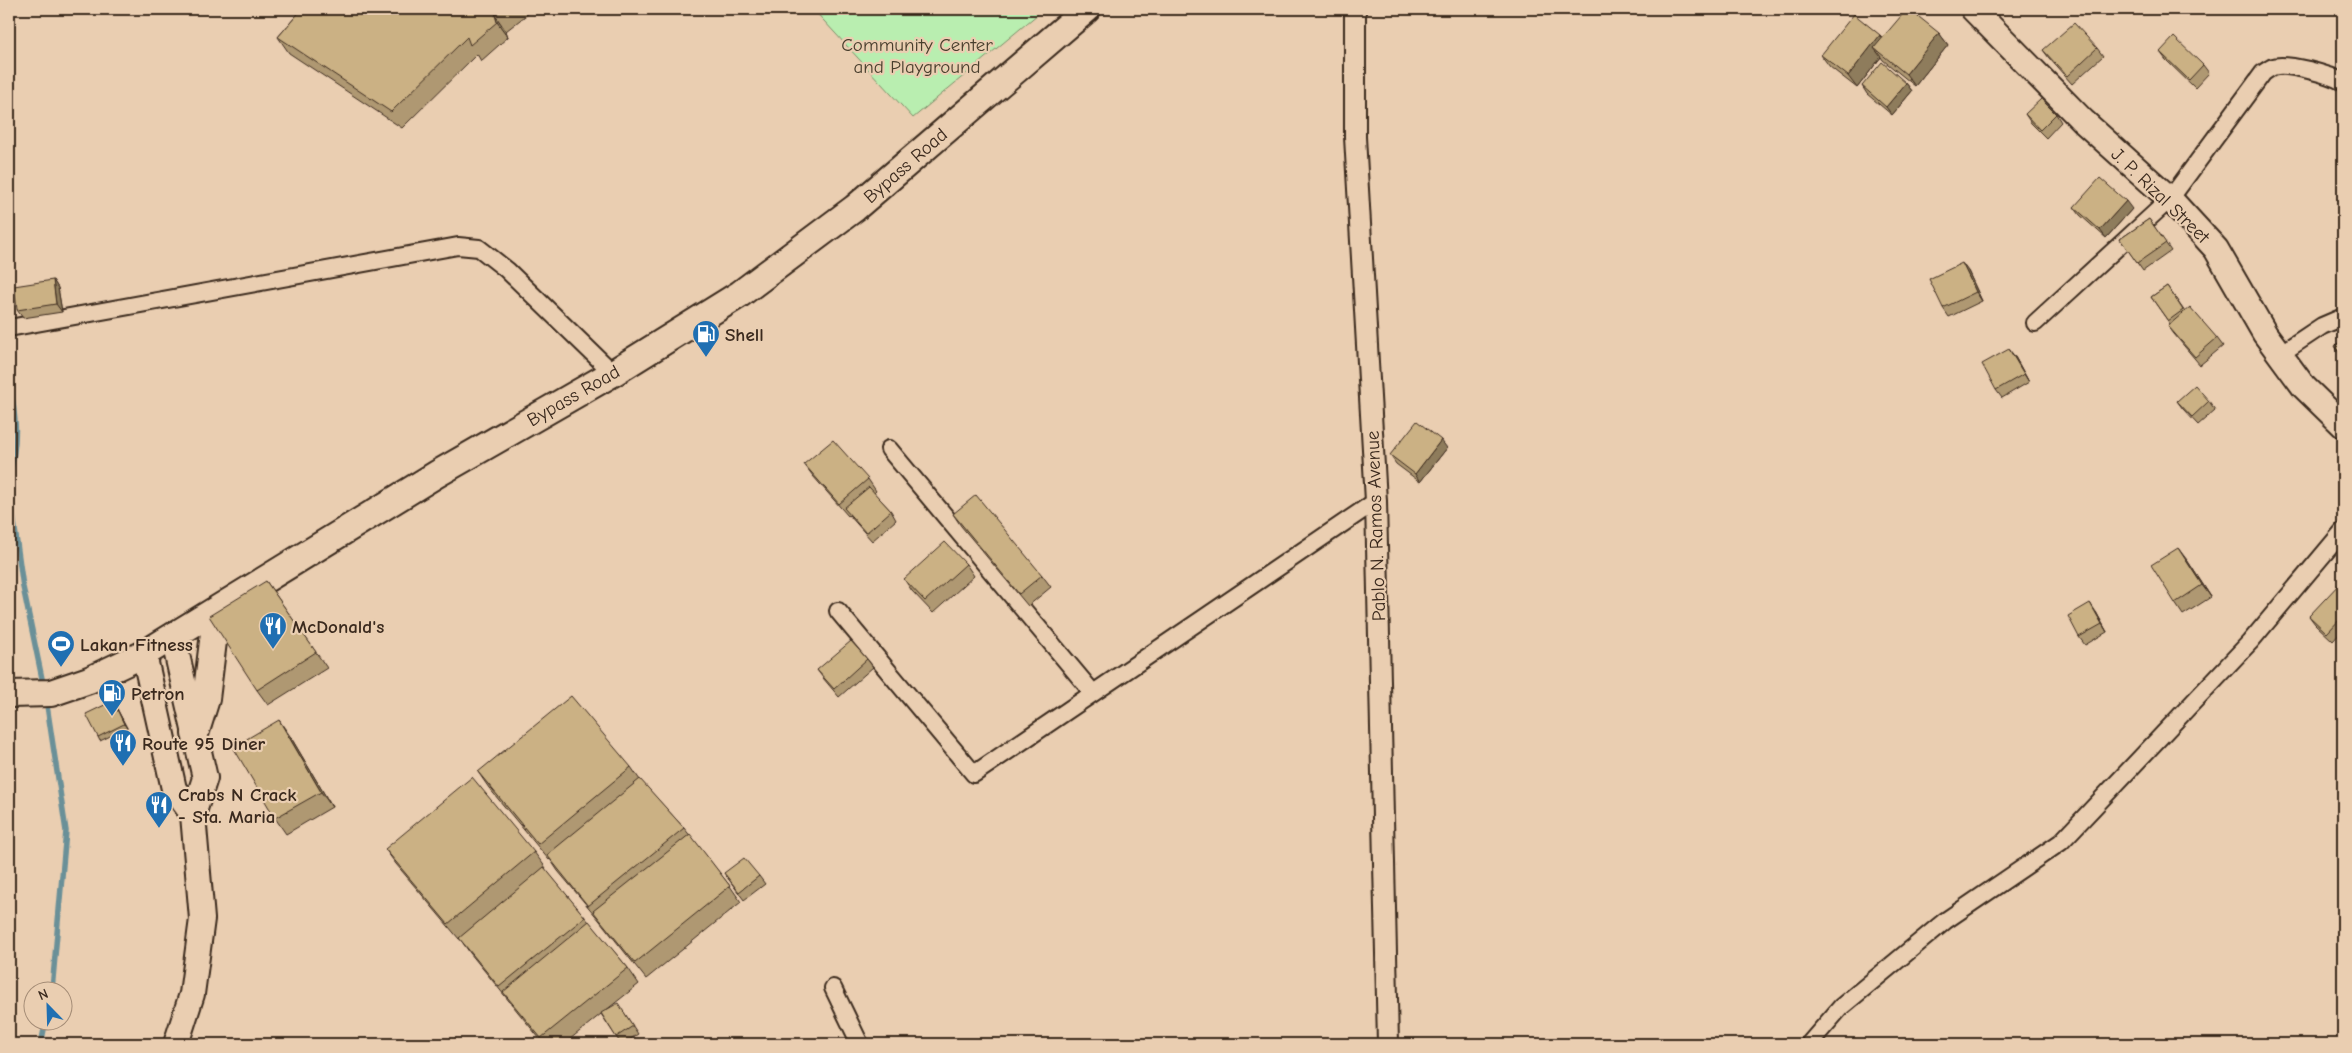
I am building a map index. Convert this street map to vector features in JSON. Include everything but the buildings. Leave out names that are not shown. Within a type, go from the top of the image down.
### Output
[{"type":"main road","name":"Bypass Road","points":[[16,694],[52,693],[89,680],[144,654],[437,474],[613,373],[740,294],[855,208],[1087,9]]},
{"type":"main road","name":"J. P. Rizal Street","points":[[1973,9],[2083,121],[2170,199],[2216,249],[2265,334],[2304,387],[2343,425]]},
{"type":"main road","points":[[195,734],[206,699],[214,633],[224,605]]},
{"type":"main road","points":[[173,637],[205,778],[193,815],[202,919],[192,994],[176,1044]]},
{"type":"main road","points":[[144,654],[174,789],[193,815]]},
{"type":"street","name":"Pablo N. Ramos Avenue","points":[[1355,9],[1355,137],[1376,501],[1388,1044]]},
{"type":"street","points":[[2035,323],[2170,199],[2263,73],[2274,66],[2286,67],[2333,76],[2343,82]]},
{"type":"street","points":[[9,328],[458,246],[479,248],[507,270],[613,373]]},
{"type":"street","points":[[2280,354],[2322,326],[2343,317]]},
{"type":"street","points":[[889,449],[1093,693]]},
{"type":"street","points":[[838,611],[974,774],[1376,501]]},
{"type":"street","points":[[1809,1044],[1841,1007],[1945,922],[2061,842],[2250,642],[2343,530]]},
{"type":"street","points":[[833,988],[860,1044]]},
{"type":"green space","name":"Community Center and Playground","points":[[813,9],[1044,9],[913,118]]},
{"type":"waterway","points":[[9,379],[15,428],[14,450],[9,477]]},
{"type":"waterway","points":[[9,486],[23,587],[44,688]]},
{"type":"waterway","points":[[46,699],[66,831],[53,980]]},
{"type":"waterway","points":[[41,1044],[44,1030]]},
{"type":"place","name":"Shell","points":[[706,358]]},
{"type":"place","name":"McDonald's","points":[[273,650]]},
{"type":"place","name":"Lakan Fitness","points":[[61,668]]},
{"type":"place","name":"Petron","points":[[112,717]]},
{"type":"place","name":"Route 95 Diner","points":[[123,767]]},
{"type":"place","name":"Crabs N Crack - Sta. Maria","points":[[159,829]]}]
